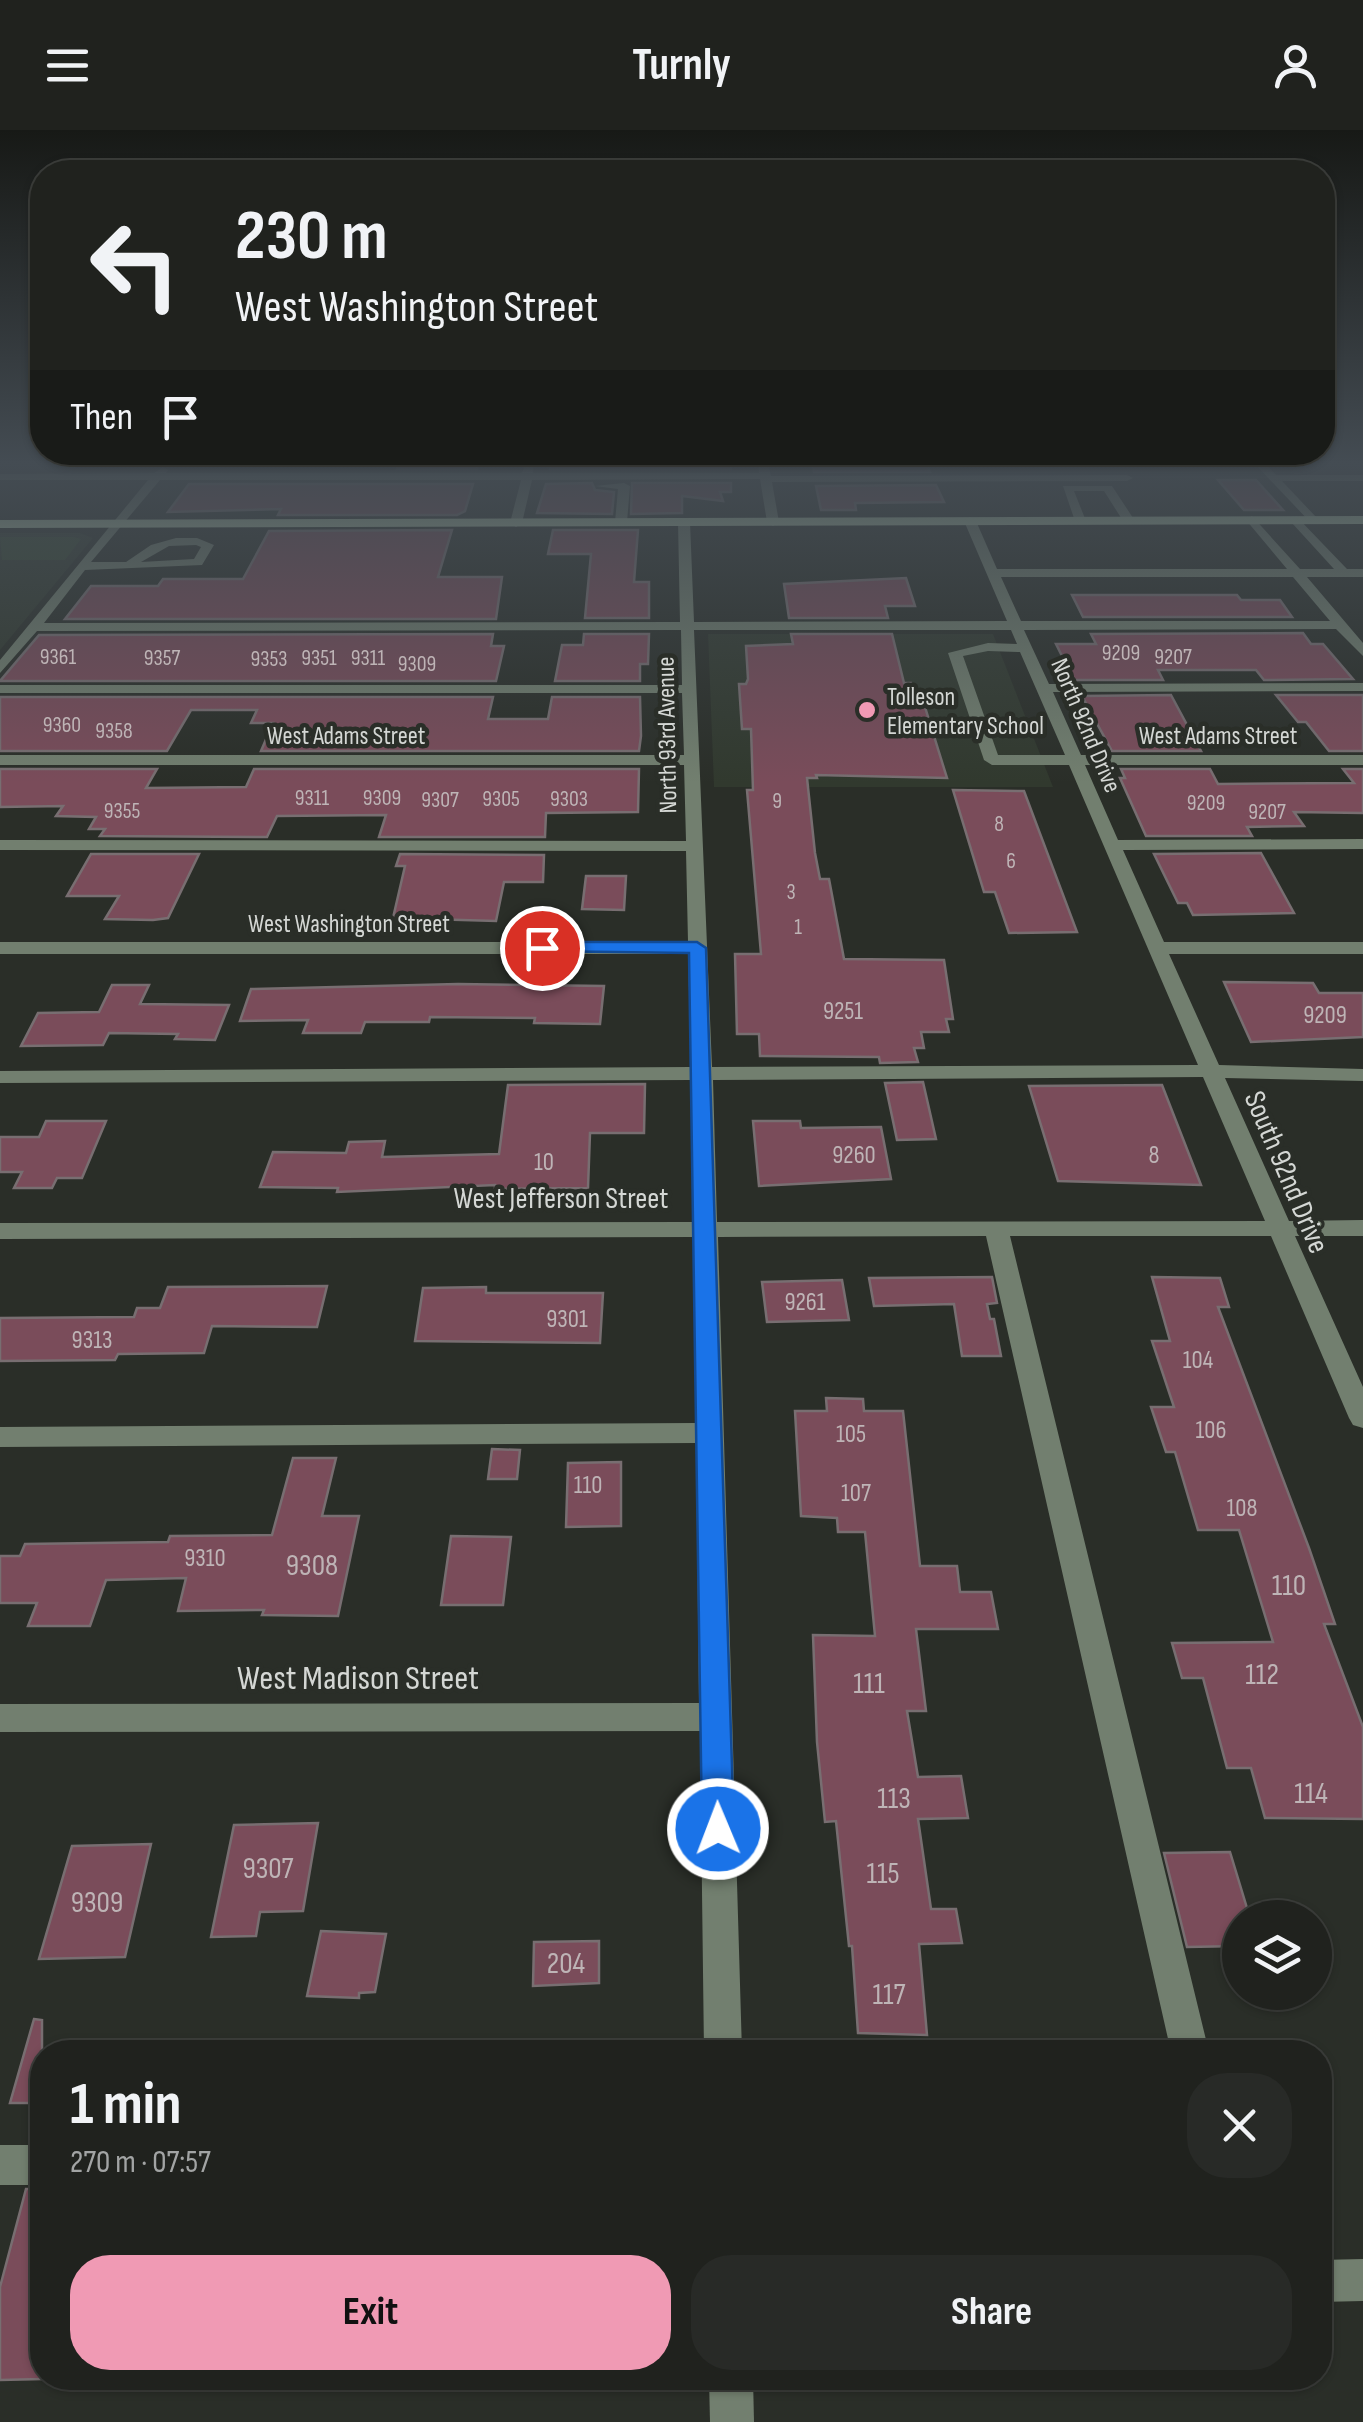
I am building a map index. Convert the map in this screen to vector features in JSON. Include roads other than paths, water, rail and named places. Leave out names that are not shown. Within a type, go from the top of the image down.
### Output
[{"type":"street","points":[[0,669],[80,569]]},
{"type":"street","name":"North 93rd Avenue","points":[[686,569],[724,2040]]},
{"type":"street","name":"North 92nd Drive","points":[[991,569],[1158,948]]},
{"type":"street","points":[[1294,569],[1363,652]]},
{"type":"street","points":[[1340,569],[1344,573]]},
{"type":"street","points":[[993,573],[1363,573]]},
{"type":"street","points":[[34,627],[1340,625]]},
{"type":"street","name":"West Adams Street","points":[[1027,648],[956,653],[992,760],[1363,760]]},
{"type":"street","points":[[1044,688],[1363,687]]},
{"type":"street","points":[[0,689],[690,689]]},
{"type":"street","name":"West Adams Street","points":[[0,760],[691,760]]},
{"type":"street","points":[[1112,844],[1363,844]]},
{"type":"street","points":[[0,846],[694,846]]},
{"type":"street","name":"West Washington Street","points":[[0,948],[697,948]]},
{"type":"street","points":[[1158,948],[1363,948]]},
{"type":"street","name":"South 92nd Drive","points":[[1158,948],[1363,1418]]},
{"type":"street","points":[[0,1077],[1212,1071],[1363,1075]]},
{"type":"street","name":"West Jefferson Street","points":[[0,1232],[1363,1228]]},
{"type":"street","points":[[996,1229],[1187,2040]]},
{"type":"street","points":[[0,1437],[709,1433]]},
{"type":"street","name":"West Madison Street","points":[[0,1718],[716,1717]]},
{"type":"street","points":[[0,2165],[30,2165]]},
{"type":"street","points":[[1332,2280],[1363,2280]]},
{"type":"street","points":[[731,2390],[732,2422]]},
{"type":"place","name":"Tolleson Elementary School","points":[[867,710]]}]
